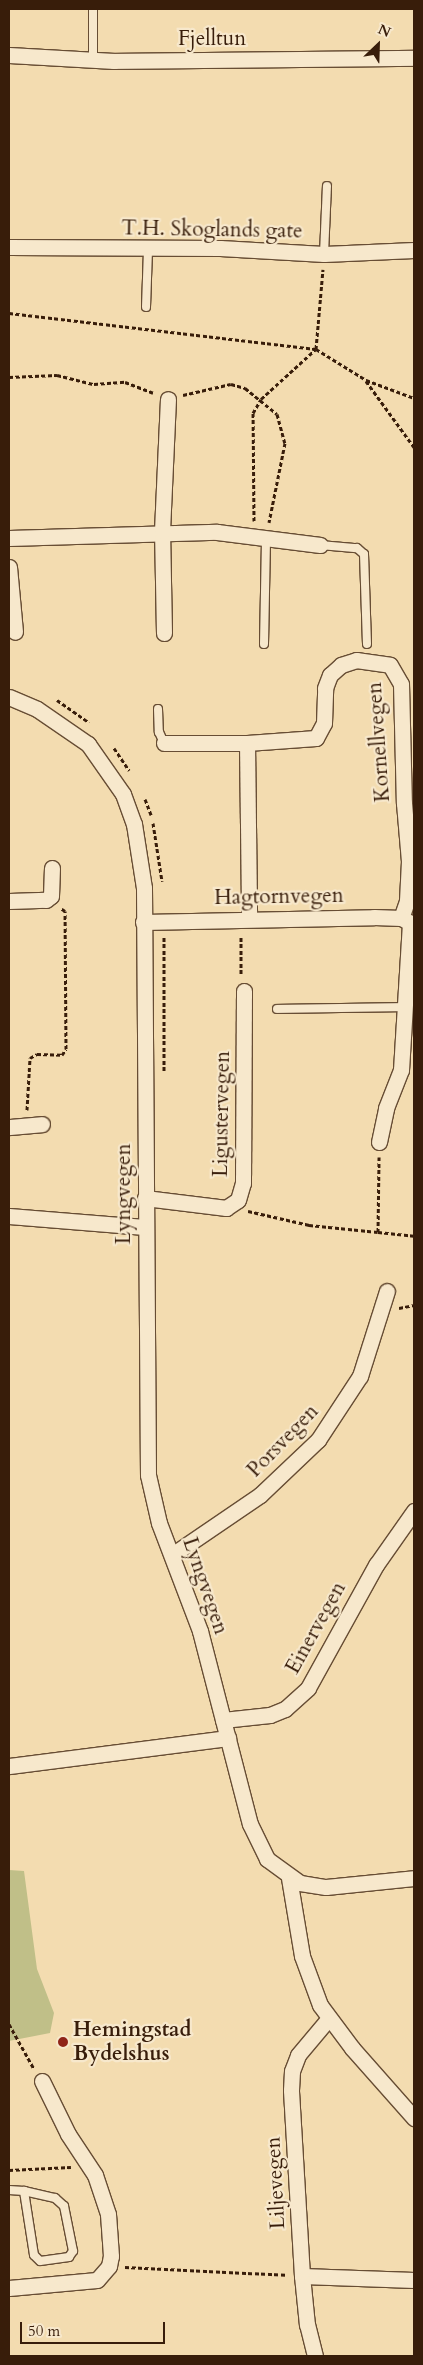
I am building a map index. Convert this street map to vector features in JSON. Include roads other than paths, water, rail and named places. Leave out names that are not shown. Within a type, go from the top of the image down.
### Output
[{"type":"street","name":"Fjelltun","points":[[9,54],[93,60],[414,58]]},
{"type":"street","name":"T.H. Skoglands gate","points":[[9,247],[148,250],[220,248],[324,254],[414,250]]},
{"type":"street","points":[[164,633],[162,531],[168,399]]},
{"type":"street","points":[[9,538],[162,531],[260,537],[320,545]]},
{"type":"street","points":[[9,567],[15,632]]},
{"type":"street","name":"Kornellvegen","points":[[164,743],[247,743],[316,738],[324,723],[324,688],[330,675],[341,666],[356,660],[390,665],[401,684],[404,803],[411,902],[401,1070],[386,1108],[379,1142]]},
{"type":"street","name":"Lyngvegen","points":[[9,697],[37,709],[63,725],[88,744],[108,768],[123,794],[134,824],[144,888],[144,1198],[148,1475],[159,1523],[200,1631],[258,1844],[267,1860],[289,1878]]},
{"type":"street","points":[[245,918],[247,743]]},
{"type":"street","points":[[9,901],[46,900],[51,896],[52,868]]},
{"type":"street","name":"Hagtornvegen","points":[[143,922],[245,918],[409,922]]},
{"type":"street","name":"Ligustervegen","points":[[144,1198],[226,1208],[238,1200],[243,1182],[244,991]]},
{"type":"street","points":[[9,1127],[34,1125]]},
{"type":"street","points":[[9,1216],[145,1227]]},
{"type":"street","name":"Porsvegen","points":[[172,1555],[260,1495],[318,1440],[339,1413],[360,1376],[387,1291]]},
{"type":"street","name":"Einervegen","points":[[223,1720],[270,1715],[285,1709],[308,1688],[376,1565],[414,1511]]},
{"type":"street","points":[[9,1766],[228,1738]]},
{"type":"street","points":[[414,1878],[326,1886],[312,1886],[289,1878],[308,1980],[329,2018],[414,2118]]},
{"type":"street","name":"Liljevegen","points":[[315,2356],[307,2325],[302,2276],[292,2071],[307,2041],[329,2018]]},
{"type":"street","points":[[9,2288],[88,2282],[97,2280],[109,2266],[108,2214],[102,2192],[89,2166],[68,2134],[39,2076]]},
{"type":"street","points":[[302,2276],[414,2280]]},
{"type":"lane","points":[[93,9],[93,60]]},
{"type":"lane","points":[[324,254],[327,186]]},
{"type":"lane","points":[[146,307],[148,250]]},
{"type":"lane","points":[[260,537],[263,562],[264,644]]},
{"type":"lane","points":[[320,545],[357,548],[364,554],[366,644]]},
{"type":"lane","name":"Kornellvegen","points":[[158,709],[159,732],[164,743]]},
{"type":"lane","points":[[278,1009],[405,1007]]},
{"type":"lane","points":[[9,2190],[24,2191],[56,2198],[64,2206],[73,2251],[69,2256],[40,2261],[34,2255],[24,2191]]},
{"type":"place","name":"Hemingstad Bydelshus","points":[[63,2042]]}]
